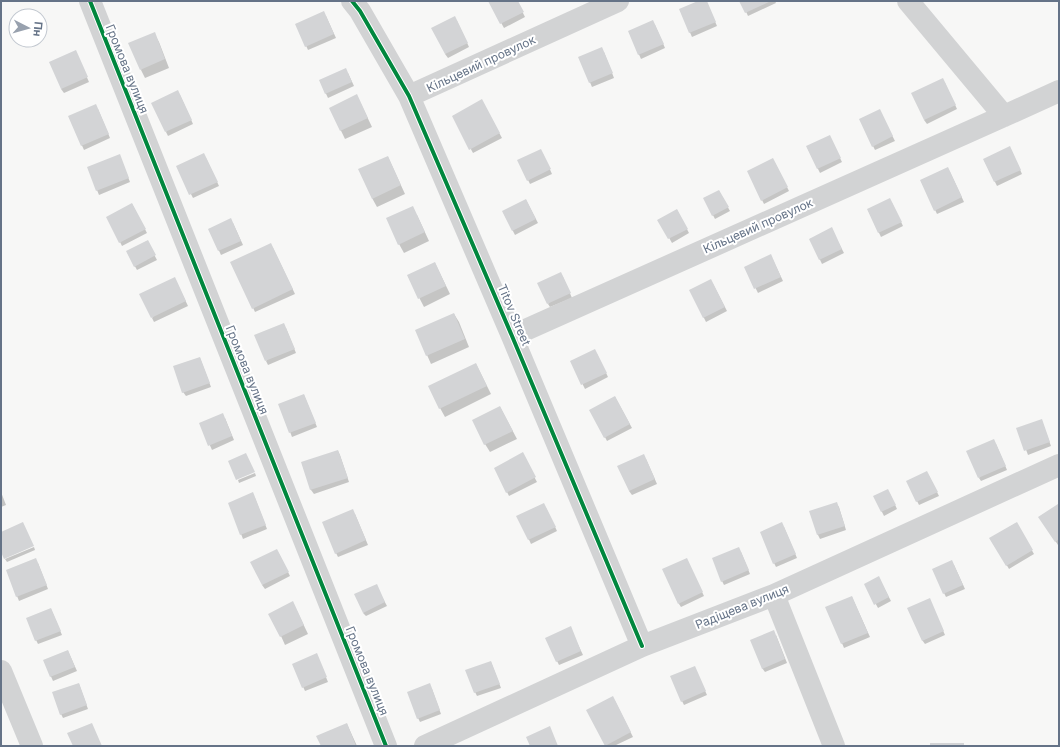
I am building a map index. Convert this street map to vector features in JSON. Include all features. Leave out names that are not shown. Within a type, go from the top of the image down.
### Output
[{"type":"street","name":"Громова вулиця","points":[[90,1],[386,746]]},
{"type":"street","name":"Titov Street","points":[[352,1],[360,11],[409,96],[512,336],[642,646]]},
{"type":"street","name":"Кільцевий провулок","points":[[409,96],[618,1]]},
{"type":"street","points":[[908,1],[1004,116]]},
{"type":"street","name":"Кільцевий провулок","points":[[512,336],[1059,91]]},
{"type":"street","name":"Радіщева вулиця","points":[[425,746],[642,646],[774,595],[1059,465]]},
{"type":"street","points":[[774,595],[834,746]]},
{"type":"street","points":[[1,671],[32,746]]},
{"type":"building","points":[[488,1],[518,1],[524,12],[500,24]]},
{"type":"building","points":[[698,1],[707,1],[716,22],[689,33],[679,9]]},
{"type":"building","points":[[739,1],[771,1],[745,13]]},
{"type":"building","points":[[324,11],[334,34],[305,47],[295,24]]},
{"type":"building","points":[[455,16],[468,43],[445,54],[431,28]]},
{"type":"building","points":[[653,20],[664,44],[638,55],[628,31]]},
{"type":"building","points":[[155,32],[165,59],[140,70],[128,43]]},
{"type":"building","points":[[602,47],[613,73],[589,83],[578,57]]},
{"type":"building","points":[[76,50],[88,77],[61,89],[49,62]]},
{"type":"building","points":[[346,68],[352,82],[325,94],[319,80]]},
{"type":"building","points":[[943,78],[956,105],[924,120],[911,93]]},
{"type":"building","points":[[178,90],[192,120],[165,132],[151,103]]},
{"type":"building","points":[[357,94],[368,118],[340,131],[329,108]]},
{"type":"building","points":[[482,99],[500,133],[469,150],[452,116]]},
{"type":"building","points":[[96,104],[109,134],[81,146],[68,116]]},
{"type":"building","points":[[880,109],[893,136],[872,147],[859,119]]},
{"type":"building","points":[[830,135],[841,158],[817,169],[806,146]]},
{"type":"building","points":[[1010,146],[1021,170],[994,182],[983,159]]},
{"type":"building","points":[[541,149],[551,169],[527,181],[517,160]]},
{"type":"building","points":[[204,153],[218,182],[189,195],[176,166]]},
{"type":"building","points":[[120,154],[129,178],[96,191],[87,167]]},
{"type":"building","points":[[388,156],[401,185],[372,199],[358,169]]},
{"type":"building","points":[[773,158],[788,187],[761,201],[747,171]]},
{"type":"building","points":[[948,167],[962,197],[934,211],[920,180]]},
{"type":"building","points":[[719,190],[729,207],[712,216],[703,198]]},
{"type":"building","points":[[890,198],[902,222],[878,233],[867,209]]},
{"type":"building","points":[[526,199],[536,219],[512,231],[502,211]]},
{"type":"building","points":[[132,203],[146,229],[119,243],[106,217]]},
{"type":"building","points":[[413,206],[425,232],[398,245],[386,218]]},
{"type":"building","points":[[677,209],[688,229],[668,239],[657,220]]},
{"type":"building","points":[[231,218],[241,241],[218,251],[208,229]]},
{"type":"building","points":[[832,227],[842,249],[819,260],[809,239]]},
{"type":"building","points":[[148,240],[156,255],[134,267],[126,251]]},
{"type":"building","points":[[271,243],[293,289],[252,309],[230,262]]},
{"type":"building","points":[[771,254],[781,277],[754,289],[744,267]]},
{"type":"building","points":[[435,262],[446,286],[418,299],[407,275]]},
{"type":"building","points":[[561,272],[571,293],[547,304],[537,283]]},
{"type":"building","points":[[175,277],[186,301],[151,318],[139,294]]},
{"type":"building","points":[[711,279],[725,307],[703,318],[689,290]]},
{"type":"building","points":[[454,313],[465,339],[426,356],[415,330]]},
{"type":"building","points":[[284,323],[295,349],[265,361],[254,335]]},
{"type":"building","points":[[595,349],[607,373],[581,385],[570,361]]},
{"type":"building","points":[[200,357],[210,383],[182,393],[173,366]]},
{"type":"building","points":[[476,363],[487,386],[439,409],[428,386]]},
{"type":"building","points":[[304,394],[316,423],[289,433],[278,404]]},
{"type":"building","points":[[615,396],[630,424],[604,438],[589,410]]},
{"type":"building","points":[[500,406],[513,431],[484,445],[472,420]]},
{"type":"building","points":[[223,413],[232,436],[208,446],[199,423]]},
{"type":"building","points":[[1042,419],[1050,442],[1024,451],[1016,428]]},
{"type":"building","points":[[994,439],[1006,466],[978,478],[966,451]]},
{"type":"building","points":[[338,450],[348,478],[310,490],[301,462]]},
{"type":"building","points":[[523,452],[536,477],[506,493],[494,468]]},
{"type":"building","points":[[246,453],[255,472],[236,480],[228,461]]},
{"type":"building","points":[[644,454],[655,479],[629,491],[617,466]]},
{"type":"building","points":[[927,471],[938,492],[916,502],[906,481]]},
{"type":"building","points":[[888,489],[896,505],[881,512],[873,496]]},
{"type":"building","points":[[253,492],[266,525],[240,535],[228,503]]},
{"type":"building","points":[[837,502],[845,526],[817,535],[809,511]]},
{"type":"building","points":[[544,503],[556,527],[528,540],[516,516]]},
{"type":"building","points":[[1058,504],[1059,539],[1055,542],[1038,517]]},
{"type":"building","points":[[353,509],[366,540],[335,554],[322,522]]},
{"type":"building","points":[[23,522],[34,546],[4,559],[1,552],[1,532]]},
{"type":"building","points":[[782,522],[796,554],[773,564],[760,532]]},
{"type":"building","points":[[1017,522],[1033,550],[1006,566],[989,538]]},
{"type":"building","points":[[739,547],[749,570],[721,582],[712,558]]},
{"type":"building","points":[[277,549],[289,572],[262,585],[250,562]]},
{"type":"building","points":[[36,558],[47,585],[16,597],[6,570]]},
{"type":"building","points":[[687,558],[703,592],[678,604],[662,569]]},
{"type":"building","points":[[952,560],[963,585],[943,594],[932,569]]},
{"type":"building","points":[[879,576],[889,597],[874,605],[864,584]]},
{"type":"building","points":[[377,584],[385,602],[363,613],[354,594]]},
{"type":"building","points":[[852,596],[868,633],[841,644],[825,607]]},
{"type":"building","points":[[930,598],[944,631],[922,641],[907,608]]},
{"type":"building","points":[[293,601],[304,625],[280,637],[268,614]]},
{"type":"building","points":[[51,608],[61,631],[35,641],[26,618]]},
{"type":"building","points":[[571,626],[581,651],[556,662],[545,638]]},
{"type":"building","points":[[774,630],[785,659],[762,669],[750,640]]},
{"type":"building","points":[[68,650],[75,667],[50,677],[43,660]]},
{"type":"building","points":[[317,653],[327,677],[302,688],[292,664]]},
{"type":"building","points":[[491,661],[500,684],[474,693],[465,670]]},
{"type":"building","points":[[695,666],[706,691],[681,702],[670,676]]},
{"type":"building","points":[[79,683],[87,705],[60,715],[52,692]]},
{"type":"building","points":[[430,683],[440,710],[417,719],[407,692]]},
{"type":"building","points":[[613,696],[631,732],[605,746],[586,710]]},
{"type":"building","points":[[92,723],[102,746],[73,746],[67,733]]},
{"type":"building","points":[[347,723],[356,746],[321,746],[316,736]]},
{"type":"building","points":[[550,726],[558,746],[530,746],[526,737]]},
{"type":"building","points":[[930,743],[964,743],[964,746],[930,746]]},
{"type":"cycle path","points":[[90,1],[386,746]]},
{"type":"cycle path","points":[[352,1],[360,11],[409,96],[512,336],[642,646]]}]
